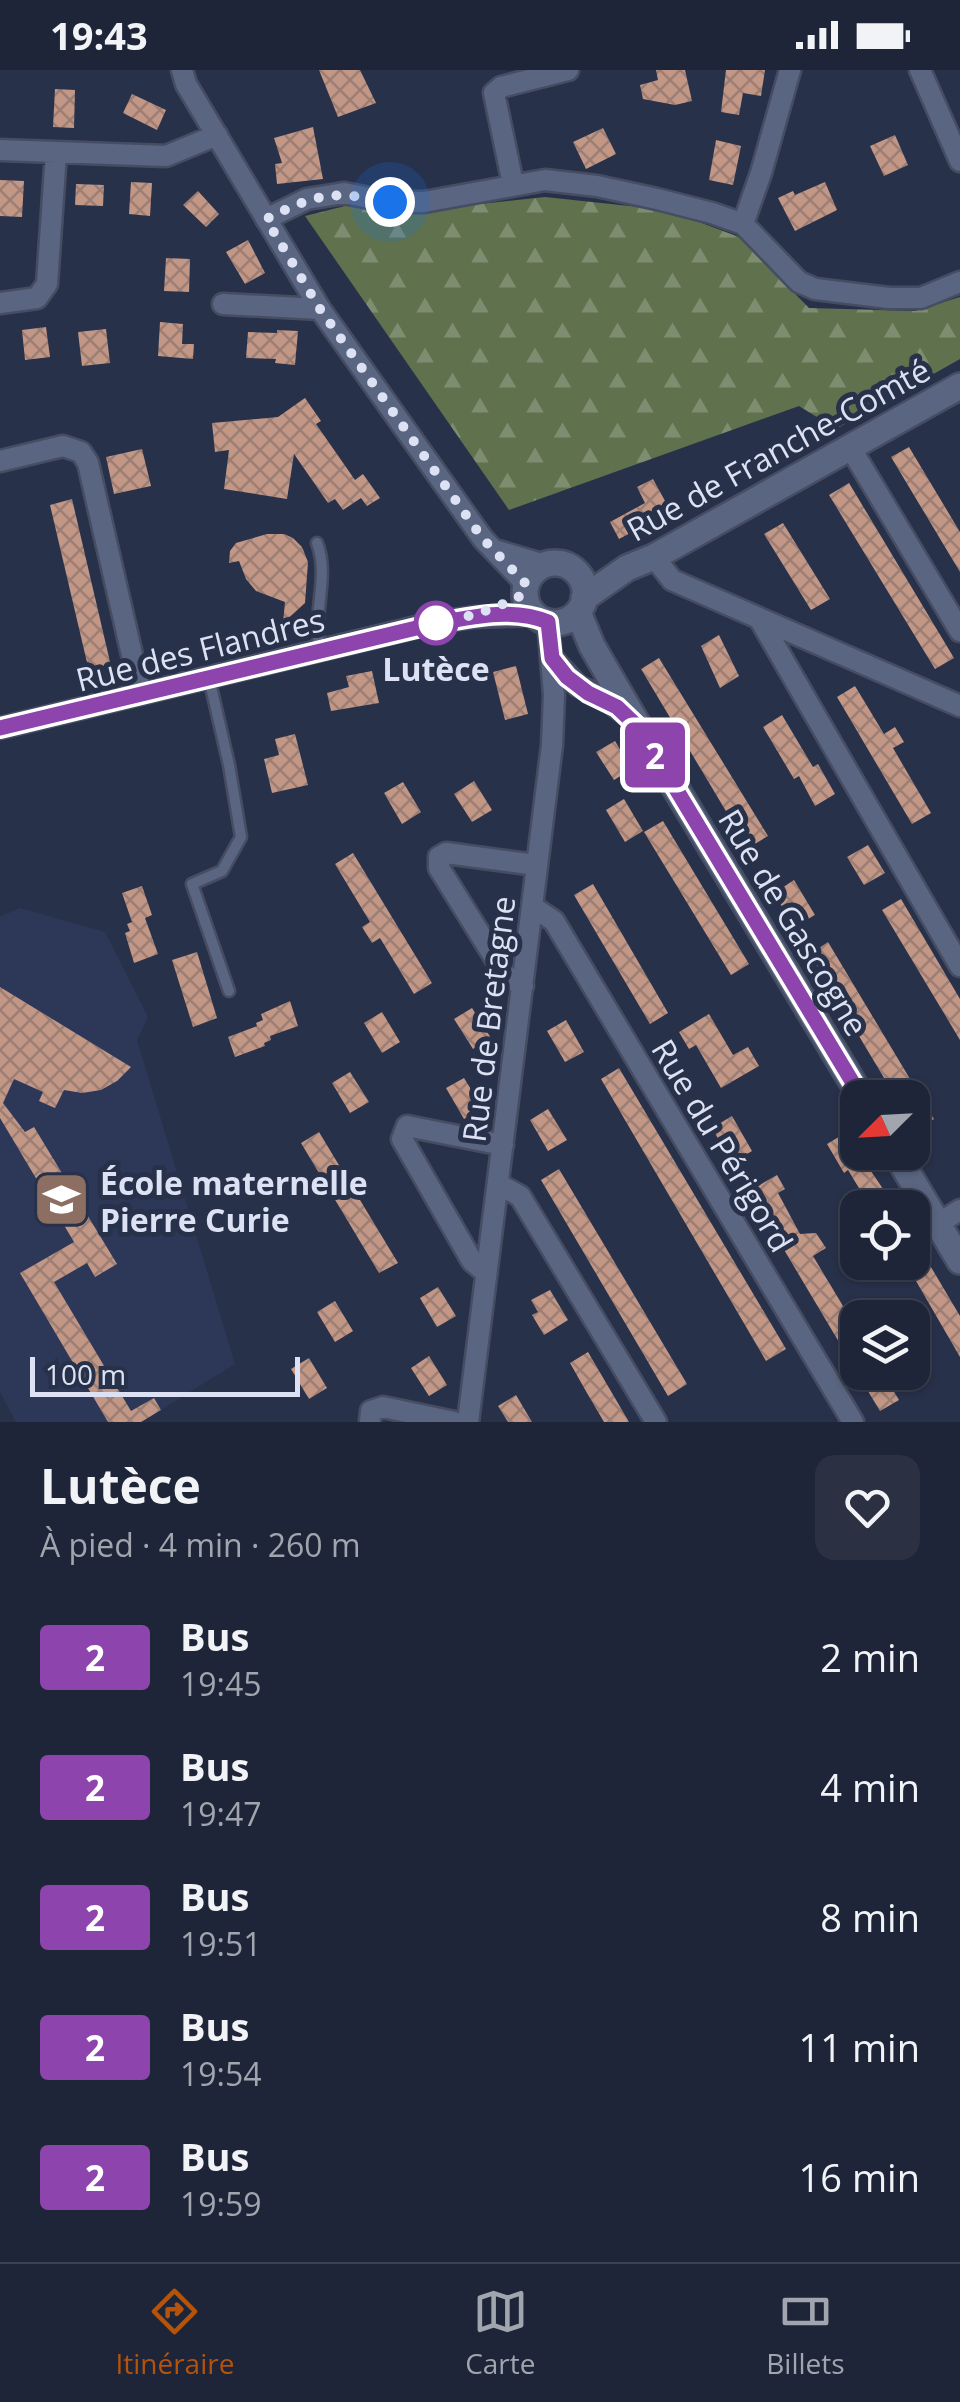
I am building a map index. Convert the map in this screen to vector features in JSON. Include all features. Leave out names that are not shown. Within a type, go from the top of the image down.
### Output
[{"type":"street","points":[[182,70],[216,135],[320,309],[492,548],[533,604],[564,622],[580,594],[564,564],[545,564],[492,548]]},
{"type":"street","points":[[513,184],[494,93],[501,87],[568,70]]},
{"type":"street","points":[[743,224],[790,70]]},
{"type":"street","points":[[920,70],[960,161]]},
{"type":"street","points":[[0,150],[166,156],[216,135]]},
{"type":"street","points":[[0,303],[38,298],[47,284],[56,153]]},
{"type":"street","points":[[266,219],[307,199],[344,193],[390,202],[424,202],[545,180],[656,199],[743,224],[799,282],[816,289],[921,298],[960,282]]},
{"type":"street","points":[[223,304],[320,309]]},
{"type":"street","name":"Rue de Franche-Comté","points":[[580,594],[654,557],[960,386]]},
{"type":"street","points":[[0,462],[62,446],[81,452],[88,463],[141,694]]},
{"type":"street","points":[[850,447],[960,631]]},
{"type":"street","points":[[654,557],[672,580],[960,706]]},
{"type":"street","points":[[533,604],[530,576],[545,564]]},
{"type":"street","name":"Rue de Gascogne","points":[[580,594],[600,657],[640,729],[851,1080]]},
{"type":"street","name":"Rue des Flandres","points":[[0,728],[320,650],[533,604]]},
{"type":"street","name":"Rue de Bretagne","points":[[468,1422],[552,745],[552,658],[533,604]]},
{"type":"street","points":[[759,618],[960,966]]},
{"type":"street","points":[[552,745],[562,714],[595,683],[600,657]]},
{"type":"street","name":"Rue de Gascogne","points":[[552,658],[567,677],[588,693],[606,699],[640,729]]},
{"type":"street","points":[[522,986],[506,976],[439,868],[439,857],[446,853],[536,865]]},
{"type":"street","name":"Rue du Périgord","points":[[532,907],[554,921],[853,1422]]},
{"type":"street","points":[[485,1272],[472,1261],[402,1139],[407,1126],[503,1146]]},
{"type":"street","points":[[910,1170],[949,1217],[960,1262]]},
{"type":"street","points":[[498,1184],[520,1196],[656,1422]]},
{"type":"street","points":[[370,1422],[370,1411],[383,1407],[454,1422]]},
{"type":"lane","points":[[317,543],[324,562],[315,628],[320,650]]},
{"type":"lane","points":[[209,678],[241,837],[222,871],[192,884],[229,991]]},
{"type":"shaded area","points":[[20,908],[105,932],[148,1017],[137,1040],[235,1364],[141,1422],[16,1422],[0,1392],[0,917]]},
{"type":"green space","points":[[545,197],[667,210],[739,237],[809,308],[915,311],[960,297],[960,359],[836,429],[799,406],[509,510],[305,216],[361,202],[453,207]]},
{"type":"building","points":[[319,70],[360,70],[376,103],[338,117]]},
{"type":"building","points":[[656,70],[685,70],[692,101],[675,105],[643,99],[640,85],[658,80]]},
{"type":"building","points":[[726,70],[765,70],[761,96],[743,93],[739,115],[721,112]]},
{"type":"building","points":[[55,89],[75,90],[74,128],[53,127]]},
{"type":"building","points":[[132,94],[166,110],[157,130],[123,113]]},
{"type":"building","points":[[313,127],[323,179],[277,184],[275,164],[282,163],[274,138]]},
{"type":"building","points":[[603,128],[616,154],[586,169],[573,142]]},
{"type":"building","points":[[895,135],[908,165],[884,176],[870,146]]},
{"type":"building","points":[[716,140],[741,146],[733,185],[709,180]]},
{"type":"building","points":[[0,180],[24,181],[22,217],[0,216]]},
{"type":"building","points":[[131,182],[152,183],[150,216],[129,214]]},
{"type":"building","points":[[825,182],[837,210],[795,231],[778,198]]},
{"type":"building","points":[[76,184],[104,185],[103,206],[75,205]]},
{"type":"building","points":[[198,191],[219,214],[206,227],[183,205]]},
{"type":"building","points":[[248,240],[265,273],[245,284],[226,252]]},
{"type":"building","points":[[166,258],[190,259],[189,292],[164,291]]},
{"type":"building","points":[[160,322],[183,324],[182,344],[194,344],[193,359],[158,356]]},
{"type":"building","points":[[46,327],[50,357],[25,360],[22,330]]},
{"type":"building","points":[[106,329],[110,363],[82,366],[78,332]]},
{"type":"building","points":[[298,331],[295,365],[275,363],[276,359],[246,358],[248,332]]},
{"type":"building","points":[[305,398],[321,421],[316,424],[355,480],[363,474],[380,498],[367,506],[361,498],[343,510],[335,499],[328,503],[294,454],[287,499],[224,489],[229,450],[215,452],[212,423],[278,417]]},
{"type":"building","points":[[909,447],[960,532],[960,572],[891,457]]},
{"type":"building","points":[[142,449],[151,486],[114,494],[106,457]]},
{"type":"building","points":[[653,479],[675,519],[659,528],[655,520],[619,539],[610,522],[645,503],[637,487]]},
{"type":"building","points":[[849,483],[954,658],[935,669],[829,495]]},
{"type":"building","points":[[72,499],[111,666],[89,671],[50,505]]},
{"type":"building","points":[[783,523],[830,599],[811,610],[764,534]]},
{"type":"building","points":[[267,534],[293,538],[308,562],[305,603],[283,623],[285,602],[256,591],[239,561],[229,563],[230,551],[236,543]]},
{"type":"building","points":[[719,635],[739,676],[720,688],[701,646]]},
{"type":"building","points":[[659,658],[768,836],[748,848],[641,669]]},
{"type":"building","points":[[516,666],[528,714],[505,720],[493,672]]},
{"type":"building","points":[[372,671],[379,703],[331,711],[327,693],[349,687],[346,676]]},
{"type":"building","points":[[855,686],[884,734],[895,727],[904,742],[893,748],[931,813],[912,824],[837,697]]},
{"type":"building","points":[[782,715],[813,767],[818,764],[835,794],[815,806],[799,776],[794,779],[763,727]]},
{"type":"building","points":[[295,734],[308,785],[272,793],[264,759],[279,755],[275,739]]},
{"type":"building","points":[[615,741],[632,769],[614,780],[596,752]]},
{"type":"building","points":[[474,781],[492,810],[472,822],[454,794]]},
{"type":"building","points":[[403,782],[421,812],[402,824],[384,793]]},
{"type":"building","points":[[624,799],[643,831],[625,842],[606,810]]},
{"type":"building","points":[[663,821],[749,964],[731,975],[644,832]]},
{"type":"building","points":[[868,845],[885,873],[864,885],[847,857]]},
{"type":"building","points":[[353,853],[432,983],[414,994],[380,938],[372,943],[362,927],[370,922],[335,864]]},
{"type":"building","points":[[794,880],[815,915],[794,927],[774,893]]},
{"type":"building","points":[[593,884],[668,1013],[650,1024],[574,895]]},
{"type":"building","points":[[142,886],[152,915],[145,918],[158,954],[134,963],[125,933],[130,931],[127,924],[132,922],[122,893]]},
{"type":"building","points":[[901,899],[960,999],[960,1040],[882,910]]},
{"type":"building","points":[[828,942],[911,1080],[885,1080],[810,954]]},
{"type":"building","points":[[197,952],[217,1018],[193,1027],[172,960]]},
{"type":"building","points":[[0,987],[131,1067],[101,1090],[64,1090],[55,1108],[39,1101],[43,1092],[14,1079],[3,1103],[25,1132],[34,1127],[117,1264],[95,1277],[87,1263],[54,1282],[131,1411],[154,1398],[161,1410],[141,1422],[108,1422],[20,1273],[74,1242],[0,1118]]},
{"type":"building","points":[[290,1001],[298,1026],[270,1036],[265,1046],[235,1057],[228,1037],[257,1026],[263,1020],[261,1014]]},
{"type":"building","points":[[472,1008],[491,1038],[473,1049],[454,1019]]},
{"type":"building","points":[[382,1012],[400,1042],[382,1053],[364,1023]]},
{"type":"building","points":[[709,1014],[733,1055],[748,1047],[759,1066],[721,1088],[696,1045],[689,1049],[679,1032]]},
{"type":"building","points":[[566,1020],[584,1052],[565,1062],[547,1031]]},
{"type":"building","points":[[619,1068],[786,1349],[766,1361],[601,1079]]},
{"type":"building","points":[[350,1072],[369,1102],[350,1113],[332,1083]]},
{"type":"building","points":[[464,1078],[482,1107],[464,1119],[446,1088]]},
{"type":"building","points":[[548,1109],[567,1140],[548,1151],[530,1120]]},
{"type":"building","points":[[732,1116],[752,1151],[732,1163],[712,1128]]},
{"type":"building","points":[[319,1132],[398,1263],[379,1273],[301,1143]]},
{"type":"building","points":[[840,1136],[840,1166],[827,1144]]},
{"type":"building","points":[[559,1169],[687,1384],[668,1396],[541,1180]]},
{"type":"building","points":[[848,1170],[870,1170],[884,1190],[860,1190]]},
{"type":"building","points":[[777,1175],[785,1189],[778,1193],[800,1234],[816,1233],[826,1248],[813,1256],[840,1301],[840,1344],[749,1191]]},
{"type":"building","points":[[930,1265],[960,1316],[960,1357],[930,1300],[915,1280],[930,1280]]},
{"type":"building","points":[[438,1287],[456,1316],[437,1327],[420,1298]]},
{"type":"building","points":[[550,1290],[568,1320],[544,1335],[532,1315],[538,1312],[531,1300]]},
{"type":"building","points":[[335,1301],[353,1331],[335,1342],[317,1312]]},
{"type":"building","points":[[588,1352],[629,1422],[604,1422],[587,1393],[570,1363]]},
{"type":"building","points":[[429,1356],[447,1385],[429,1396],[411,1368]]},
{"type":"building","points":[[309,1358],[327,1388],[309,1399],[291,1369]]},
{"type":"building","points":[[867,1390],[893,1390],[899,1400],[880,1411]]},
{"type":"building","points":[[516,1395],[532,1422],[508,1422],[498,1406]]},
{"type":"bus line","name":"2","points":[[0,728],[433,624],[474,617],[535,615],[548,622],[552,658],[567,677],[588,693],[606,699],[640,729],[851,1080]]},
{"type":"place","name":"Lutèce","points":[[436,623]]},
{"type":"place","name":"École maternelle Pierre Curie","points":[[61,1200]]},
{"type":"route","points":[[390,202],[344,193],[307,199],[266,219],[320,309],[483,539],[526,584],[524,594],[510,602],[474,617],[433,624],[436,623]]}]
